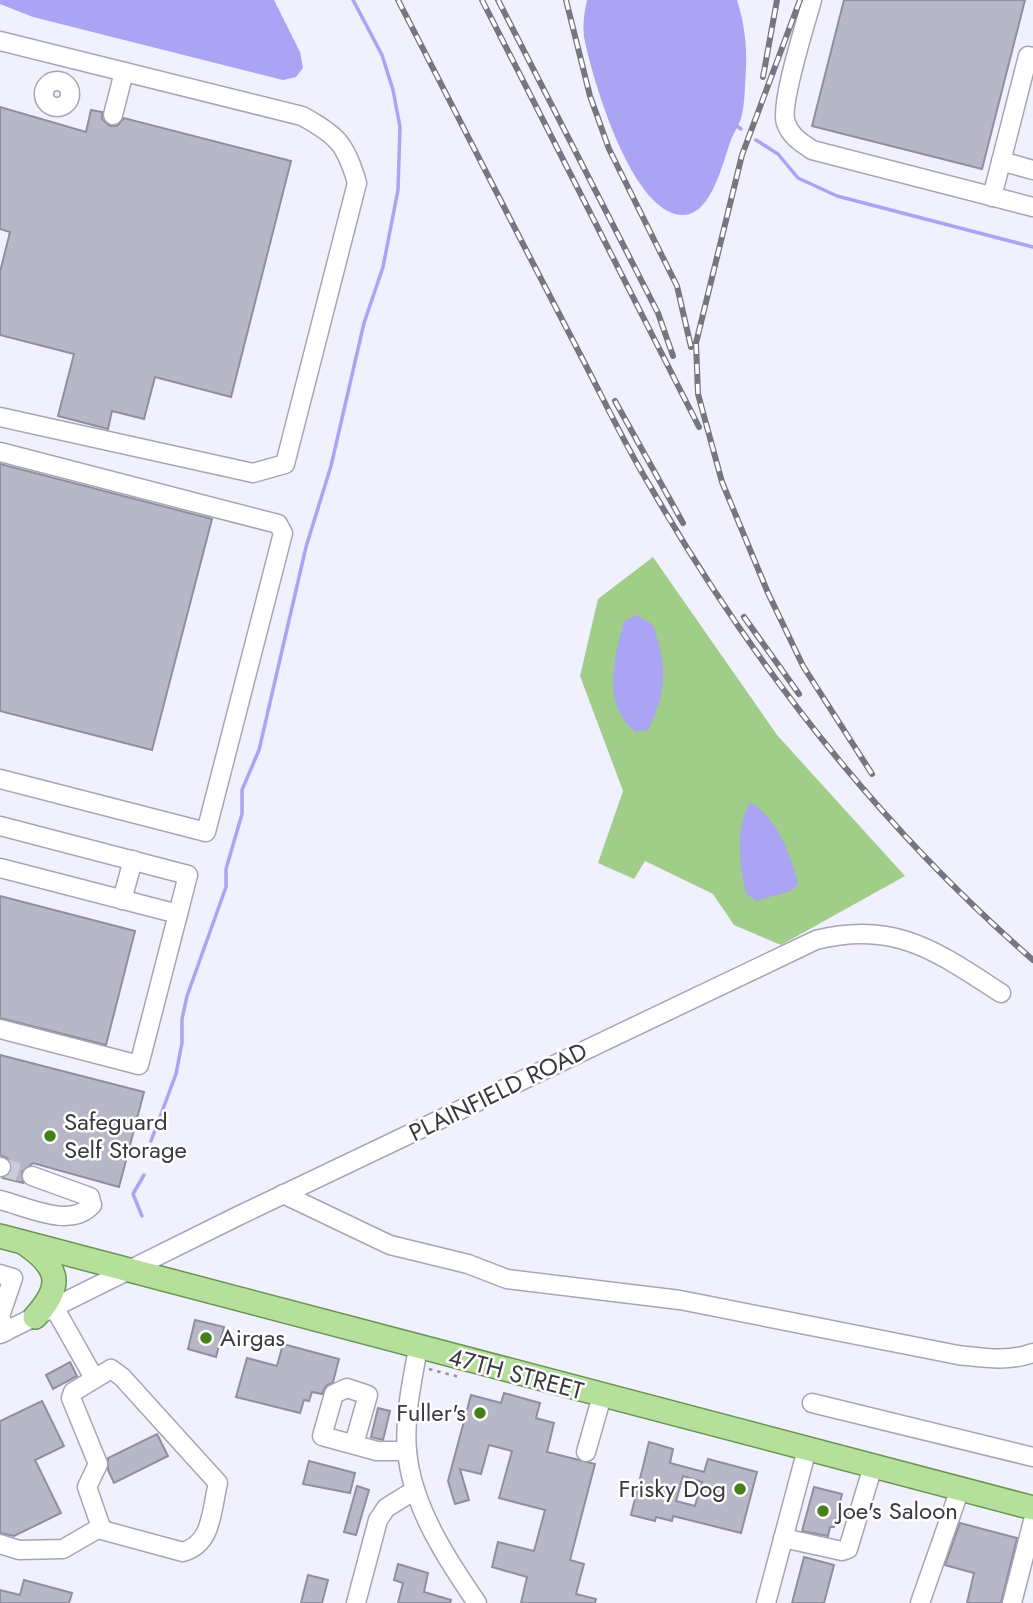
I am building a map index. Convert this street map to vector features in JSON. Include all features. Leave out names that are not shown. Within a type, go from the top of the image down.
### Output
[{"type":"main road","name":"47TH STREET","points":[[11,1239],[1033,1508]]},
{"type":"main road","points":[[11,1239],[40,1254],[54,1275],[55,1288],[45,1312]]},
{"type":"street","points":[[812,0],[786,101],[784,121],[794,138],[812,150],[1033,207]]},
{"type":"street","points":[[0,41],[302,116],[329,131],[346,150],[357,183],[285,464],[253,473],[0,417]]},
{"type":"street","points":[[992,197],[1028,55],[1033,57]]},
{"type":"street","points":[[113,115],[124,72]]},
{"type":"street","points":[[1001,162],[1033,170]]},
{"type":"street","points":[[0,452],[278,524],[283,533],[206,832],[0,779]]},
{"type":"street","points":[[0,826],[188,875],[139,1065],[0,1029]]},
{"type":"street","points":[[122,900],[133,860]]},
{"type":"street","points":[[0,868],[178,914]]},
{"type":"street","name":"PLAINFIELD ROAD","points":[[3,1333],[283,1194],[816,940],[866,932],[911,940],[934,950],[1001,993]]},
{"type":"street","points":[[0,1200],[68,1217],[83,1215],[92,1205],[90,1198],[78,1191],[33,1176]]},
{"type":"street","points":[[283,1194],[390,1245],[467,1264],[507,1279],[680,1300],[958,1355],[995,1360],[1018,1358],[1033,1353]]},
{"type":"street","points":[[0,1274],[13,1278],[0,1316],[3,1333]]},
{"type":"street","points":[[45,1312],[94,1378]]},
{"type":"street","points":[[418,1348],[407,1411],[407,1451],[415,1490],[448,1559],[477,1603]]},
{"type":"street","points":[[111,1369],[122,1377],[218,1483],[205,1540],[196,1548],[183,1552],[102,1530],[87,1487],[98,1464],[71,1398],[72,1392],[94,1378],[111,1369]]},
{"type":"street","points":[[586,1452],[602,1396]]},
{"type":"street","points":[[812,1403],[1033,1457]]},
{"type":"street","points":[[354,1444],[377,1451],[407,1451]]},
{"type":"street","points":[[766,1603],[807,1449]]},
{"type":"street","points":[[783,1538],[842,1551],[848,1549],[873,1466]]},
{"type":"street","points":[[920,1603],[960,1489]]},
{"type":"street","points":[[356,1603],[378,1520],[387,1508],[415,1490]]},
{"type":"street","points":[[1020,1595],[1033,1521]]},
{"type":"street","points":[[0,1544],[19,1550],[63,1549],[101,1527]]},
{"type":"green space","points":[[653,557],[777,735],[905,876],[781,945],[734,925],[713,894],[645,861],[634,879],[598,863],[623,791],[580,676],[598,599]]},
{"type":"shaded area","points":[[0,0],[274,0],[300,52],[303,68],[296,77],[283,80],[33,17],[0,4]]},
{"type":"shaded area","points":[[587,0],[737,0],[746,51],[742,115],[715,186],[701,207],[692,213],[682,215],[664,209],[647,193],[618,143],[606,114],[585,42]]},
{"type":"shaded area","points":[[637,615],[653,625],[661,653],[663,678],[659,702],[648,730],[636,732],[618,709],[613,681],[624,621]]},
{"type":"shaded area","points":[[750,802],[776,827],[787,849],[798,884],[791,891],[756,901],[746,893],[740,858],[740,835]]},
{"type":"building","points":[[844,0],[1025,0],[982,169],[812,126]]},
{"type":"building","points":[[0,107],[86,132],[91,110],[102,112],[102,119],[110,126],[117,126],[124,118],[291,161],[231,397],[155,377],[144,419],[112,411],[108,429],[58,416],[74,354],[0,335],[0,272],[10,232],[0,229]]},
{"type":"building","points":[[0,464],[212,519],[152,750],[0,711]]},
{"type":"building","points":[[0,896],[135,931],[106,1045],[0,1018]]},
{"type":"building","points":[[0,1055],[144,1092],[119,1187],[33,1163],[22,1172],[23,1183],[3,1178],[10,1173],[12,1166],[7,1158],[0,1155]]},
{"type":"building","name":"Airgas","points":[[195,1320],[224,1327],[216,1357],[188,1349]]},
{"type":"building","points":[[283,1344],[339,1359],[333,1382],[326,1386],[322,1394],[312,1392],[309,1401],[304,1400],[300,1413],[236,1397],[247,1358],[277,1366]]},
{"type":"building","points":[[70,1362],[77,1376],[53,1389],[46,1375]]},
{"type":"building","points":[[504,1393],[540,1403],[536,1418],[554,1423],[547,1452],[595,1464],[570,1560],[584,1564],[576,1594],[596,1599],[595,1603],[521,1603],[527,1577],[492,1567],[498,1542],[534,1551],[545,1510],[499,1498],[512,1451],[489,1445],[481,1474],[460,1469],[469,1500],[455,1504],[448,1481],[471,1395],[501,1403]]},
{"type":"building","points":[[42,1401],[64,1446],[35,1460],[61,1513],[14,1536],[0,1533],[0,1421]]},
{"type":"building","points":[[378,1408],[390,1411],[383,1440],[371,1437]]},
{"type":"building","points":[[157,1434],[168,1456],[114,1483],[108,1470],[108,1458]]},
{"type":"building","points":[[649,1442],[673,1449],[670,1463],[704,1472],[708,1459],[757,1472],[741,1533],[673,1516],[672,1521],[656,1517],[655,1521],[631,1515]],"holes":[[[683,1476],[702,1482],[695,1506],[676,1501]]]},
{"type":"building","points":[[309,1461],[355,1473],[350,1493],[303,1484]]},
{"type":"building","points":[[357,1486],[369,1490],[356,1535],[344,1532]]},
{"type":"building","points":[[814,1487],[842,1494],[834,1527],[830,1527],[828,1536],[802,1531]]},
{"type":"building","points":[[960,1523],[1017,1538],[1001,1603],[967,1603],[974,1573],[945,1565]]},
{"type":"building","points":[[804,1557],[834,1565],[824,1603],[792,1603]]},
{"type":"building","points":[[398,1564],[428,1573],[424,1592],[451,1600],[450,1603],[398,1603],[403,1583],[394,1580]]},
{"type":"building","points":[[308,1575],[328,1580],[322,1603],[301,1603]]},
{"type":"building","points":[[24,1580],[72,1593],[69,1603],[0,1603],[0,1590],[20,1595]]},
{"type":"waterway","points":[[151,1141],[176,1074],[187,996],[226,887],[226,869],[242,814],[242,790],[259,750],[306,547],[331,466],[364,323],[383,267],[398,190],[400,127],[393,90],[382,55],[353,0]]},
{"type":"waterway","points":[[737,126],[741,129]]},
{"type":"waterway","points":[[756,140],[778,154],[798,178],[837,196],[1033,247]]},
{"type":"waterway","points":[[142,1216],[133,1194],[144,1175]]},
{"type":"tunnel","points":[[1,1167],[32,1176]]},
{"type":"railway","points":[[398,0],[632,455],[689,552],[731,616],[775,678],[871,798],[923,854],[1033,960]]},
{"type":"railway","points":[[482,0],[699,427]]},
{"type":"railway","points":[[498,0],[658,313],[673,356]]},
{"type":"railway","points":[[566,0],[590,96],[609,149],[677,286],[691,347]]},
{"type":"railway","points":[[763,77],[777,0]]},
{"type":"railway","points":[[800,0],[742,155],[696,343],[698,394],[722,482],[768,593],[803,666],[872,774]]},
{"type":"railway","points":[[615,401],[683,523]]},
{"type":"railway","points":[[744,617],[799,694]]},
{"type":"place","name":"Safeguard Self Storage","points":[[50,1136]]},
{"type":"place","name":"Airgas","points":[[206,1338]]},
{"type":"place","name":"Fuller's","points":[[480,1413]]},
{"type":"place","name":"Frisky Dog","points":[[740,1489]]},
{"type":"place","name":"Joe's Saloon","points":[[823,1511]]}]
